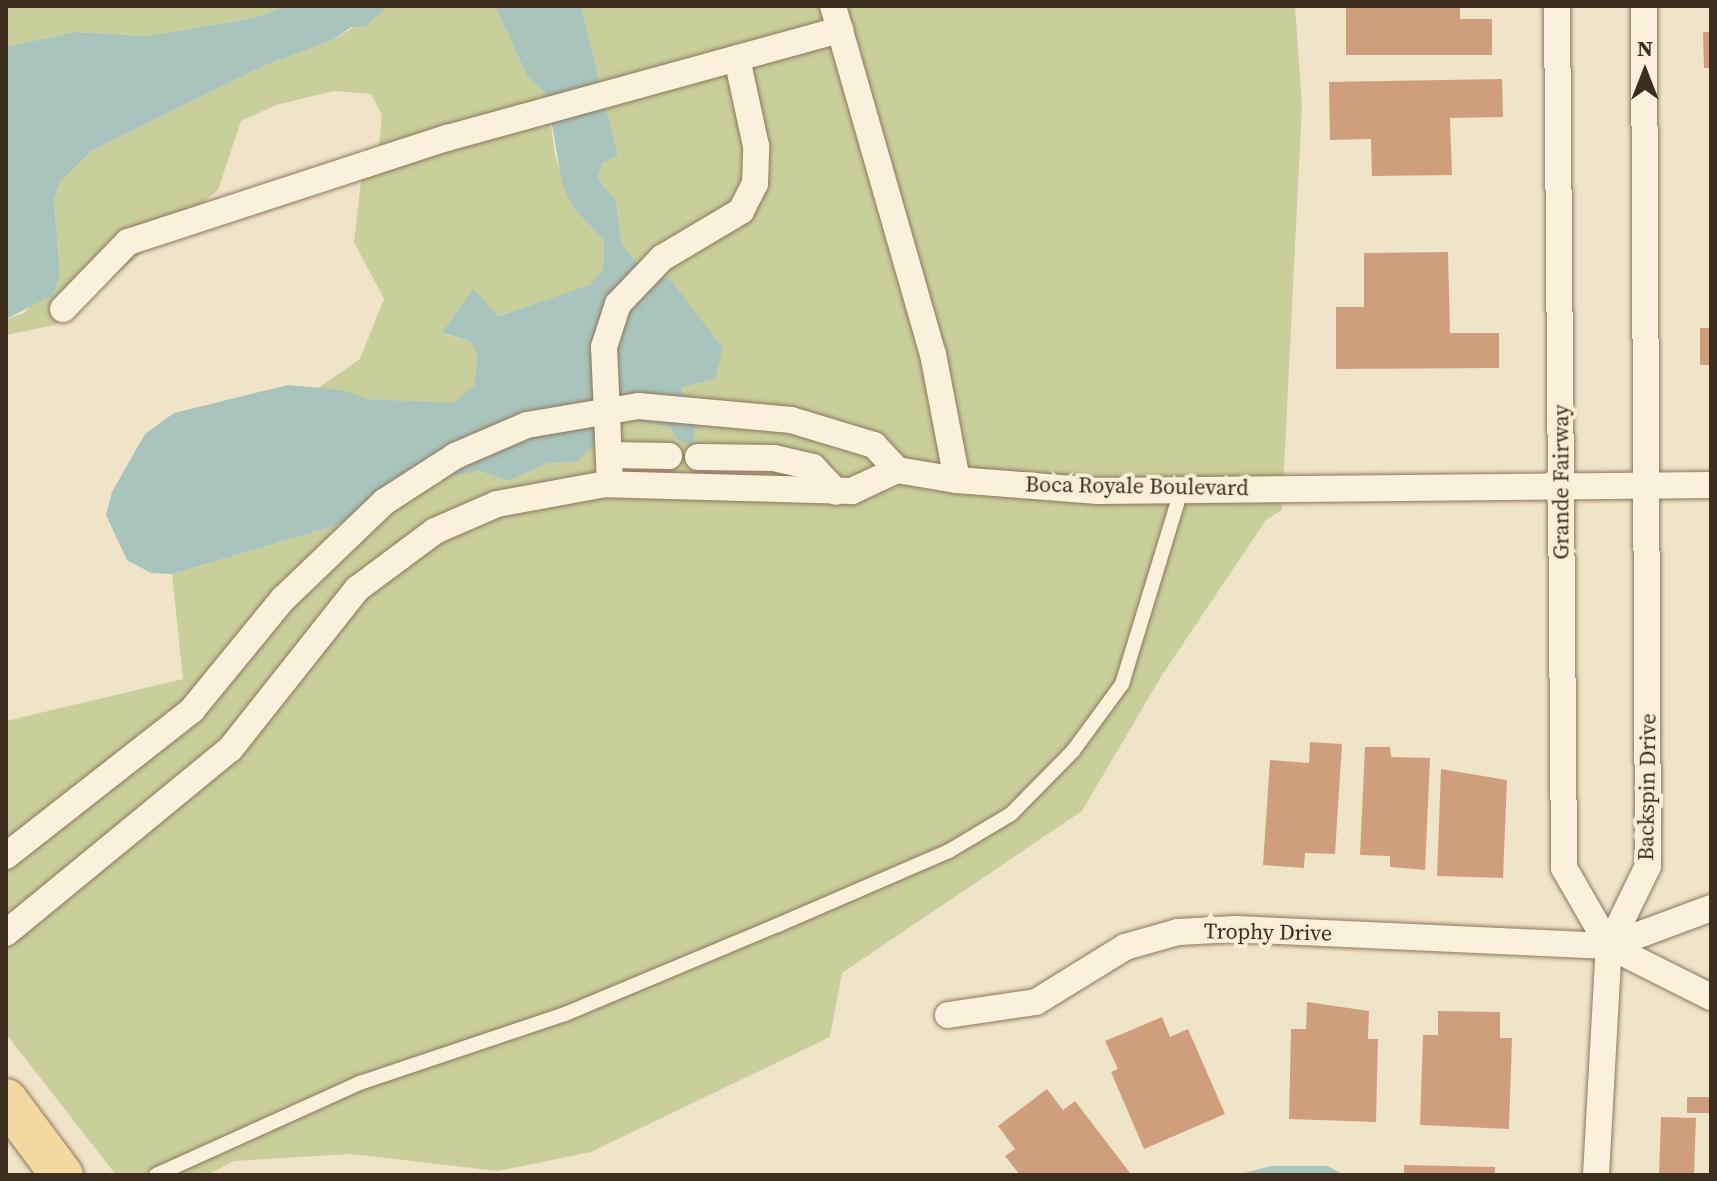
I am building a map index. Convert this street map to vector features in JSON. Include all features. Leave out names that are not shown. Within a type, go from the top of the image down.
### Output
[{"type":"main road","points":[[6,1100],[62,1175]]},
{"type":"street","name":"Grande Fairway","points":[[1557,6],[1564,868],[1609,946]]},
{"type":"street","points":[[1644,6],[1648,485]]},
{"type":"street","points":[[63,309],[128,242],[447,138],[737,58],[836,18],[933,354],[957,480]]},
{"type":"street","points":[[610,484],[604,347],[618,304],[662,258],[741,211],[755,184],[756,146],[737,58]]},
{"type":"street","points":[[6,856],[192,710],[283,599],[384,502],[455,456],[527,425],[607,412],[698,408],[773,419],[874,445],[897,470],[836,492],[610,484],[497,504],[435,531],[357,589],[230,749],[6,933]]},
{"type":"street","points":[[773,419],[774,458]]},
{"type":"street","points":[[609,455],[669,456]]},
{"type":"street","points":[[698,457],[774,458],[813,467],[836,492]]},
{"type":"street","name":"Boca Royale Boulevard","points":[[897,470],[957,480],[1098,491],[1711,485]]},
{"type":"street","name":"Backspin Drive","points":[[1596,1175],[1609,946],[1648,866],[1648,485]]},
{"type":"street","name":"Trophy Drive","points":[[948,1015],[1036,1002],[1125,947],[1178,932],[1236,929],[1609,946],[1711,908]]},
{"type":"street","name":"Trophy Drive","points":[[1609,946],[1711,997]]},
{"type":"lane","points":[[156,1175],[360,1083],[565,1014],[778,925],[949,851],[1011,814],[1073,751],[1122,684],[1182,488]]},
{"type":"green space","points":[[6,6],[285,6],[254,18],[147,36],[73,32],[6,47]]},
{"type":"green space","points":[[388,6],[495,6],[527,76],[547,95],[555,155],[573,208],[604,240],[603,269],[590,286],[497,316],[472,289],[443,334],[470,341],[479,356],[474,385],[455,404],[368,399],[318,388],[360,359],[384,299],[354,242],[361,181],[379,147],[382,115],[371,94],[334,91],[276,105],[241,121],[218,190],[55,325],[6,335],[6,319],[24,313],[60,274],[54,200],[60,182],[91,151],[263,66],[333,40]]},
{"type":"green space","points":[[581,6],[1295,6],[1302,105],[1282,510],[1266,520],[1162,675],[1082,811],[842,973],[830,1037],[591,1152],[498,1171],[351,1154],[234,1161],[207,1175],[116,1175],[6,1034],[6,721],[183,679],[172,574],[358,519],[378,489],[479,471],[508,481],[548,463],[577,462],[597,423],[616,417],[670,427],[677,440],[692,444],[696,428],[681,388],[715,379],[651,277],[622,245],[616,201],[598,179],[602,163],[618,156]]},
{"type":"water","points":[[285,6],[388,6],[365,27],[351,27],[333,40],[263,66],[91,151],[60,182],[54,200],[60,274],[53,295],[6,319],[6,47],[73,32],[147,36],[254,18]]},
{"type":"water","points":[[495,6],[581,6],[618,156],[602,163],[598,179],[616,201],[622,245],[650,277],[669,278],[723,348],[715,379],[681,388],[696,428],[692,445],[677,440],[670,427],[616,417],[597,423],[593,446],[577,462],[548,463],[508,481],[479,471],[379,489],[358,519],[172,574],[151,573],[127,560],[106,515],[112,492],[145,434],[174,413],[288,385],[343,390],[368,399],[454,403],[474,385],[478,356],[470,341],[442,333],[473,288],[498,316],[590,285],[603,269],[604,240],[573,208],[562,183],[547,95],[527,76]]},
{"type":"water","points":[[1271,1166],[1327,1166],[1345,1175],[1236,1175]]},
{"type":"building","points":[[1346,6],[1460,6],[1460,19],[1492,19],[1492,55],[1346,55]]},
{"type":"building","points":[[1703,32],[1711,32],[1711,68],[1704,68]]},
{"type":"building","points":[[1502,79],[1503,117],[1450,118],[1452,175],[1372,176],[1371,139],[1330,140],[1329,82]]},
{"type":"building","points":[[1448,252],[1450,333],[1499,333],[1499,368],[1336,369],[1336,307],[1364,307],[1364,253]]},
{"type":"building","points":[[1700,328],[1711,328],[1711,365],[1700,365]]},
{"type":"building","points":[[1310,742],[1342,744],[1335,854],[1305,853],[1304,868],[1263,865],[1270,760],[1309,763]]},
{"type":"building","points":[[1365,747],[1390,747],[1391,757],[1430,758],[1425,870],[1390,867],[1390,856],[1360,855]]},
{"type":"building","points":[[1441,769],[1507,780],[1503,878],[1437,876]]},
{"type":"building","points":[[1307,1002],[1369,1011],[1368,1039],[1378,1039],[1376,1122],[1289,1119],[1291,1029],[1306,1029]]},
{"type":"building","points":[[1438,1011],[1500,1012],[1500,1038],[1512,1038],[1509,1129],[1420,1125],[1423,1035],[1438,1035]]},
{"type":"building","points":[[1162,1017],[1170,1037],[1188,1029],[1225,1114],[1144,1149],[1111,1072],[1118,1069],[1105,1041]]},
{"type":"building","points":[[1047,1089],[1063,1110],[1075,1101],[1130,1173],[1020,1175],[1005,1156],[1015,1149],[998,1126]]},
{"type":"building","points":[[1687,1097],[1711,1097],[1711,1113],[1687,1113]]},
{"type":"building","points":[[1661,1117],[1696,1118],[1694,1175],[1659,1175]]},
{"type":"building","points":[[1404,1165],[1495,1167],[1495,1175],[1404,1175]]}]
